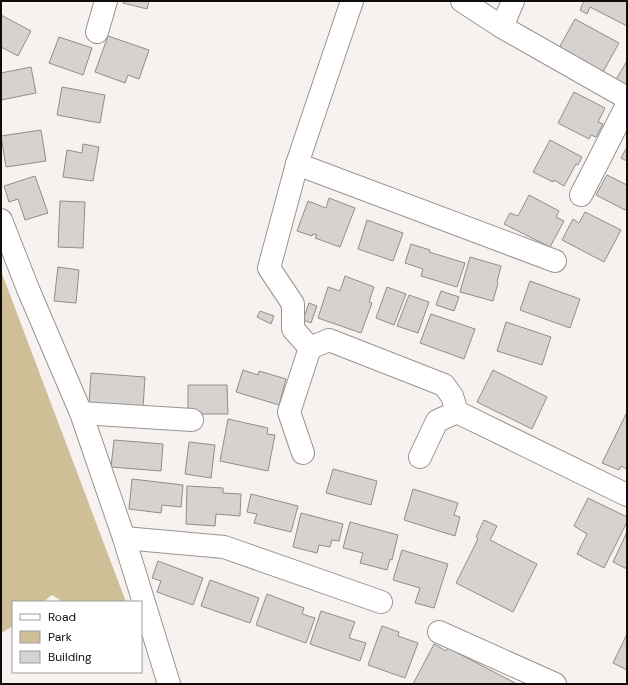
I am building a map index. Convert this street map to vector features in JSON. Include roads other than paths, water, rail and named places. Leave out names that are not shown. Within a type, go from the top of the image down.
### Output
[{"type":"street","points":[[97,32],[106,1]]},
{"type":"street","points":[[310,348],[293,329],[293,304],[269,268],[297,164],[352,1]]},
{"type":"street","points":[[462,1],[502,27],[627,98]]},
{"type":"street","points":[[502,27],[513,1]]},
{"type":"street","points":[[581,195],[627,105]]},
{"type":"street","points":[[297,164],[555,261]]},
{"type":"street","points":[[1,220],[28,289],[81,413],[124,538],[169,684]]},
{"type":"street","points":[[302,452],[289,412],[310,348],[329,340],[444,385],[452,396],[457,412],[627,495]]},
{"type":"street","points":[[420,457],[437,421],[457,412]]},
{"type":"street","points":[[81,413],[192,420]]},
{"type":"street","points":[[124,538],[224,547],[381,602]]},
{"type":"street","points":[[439,632],[555,684]]}]
